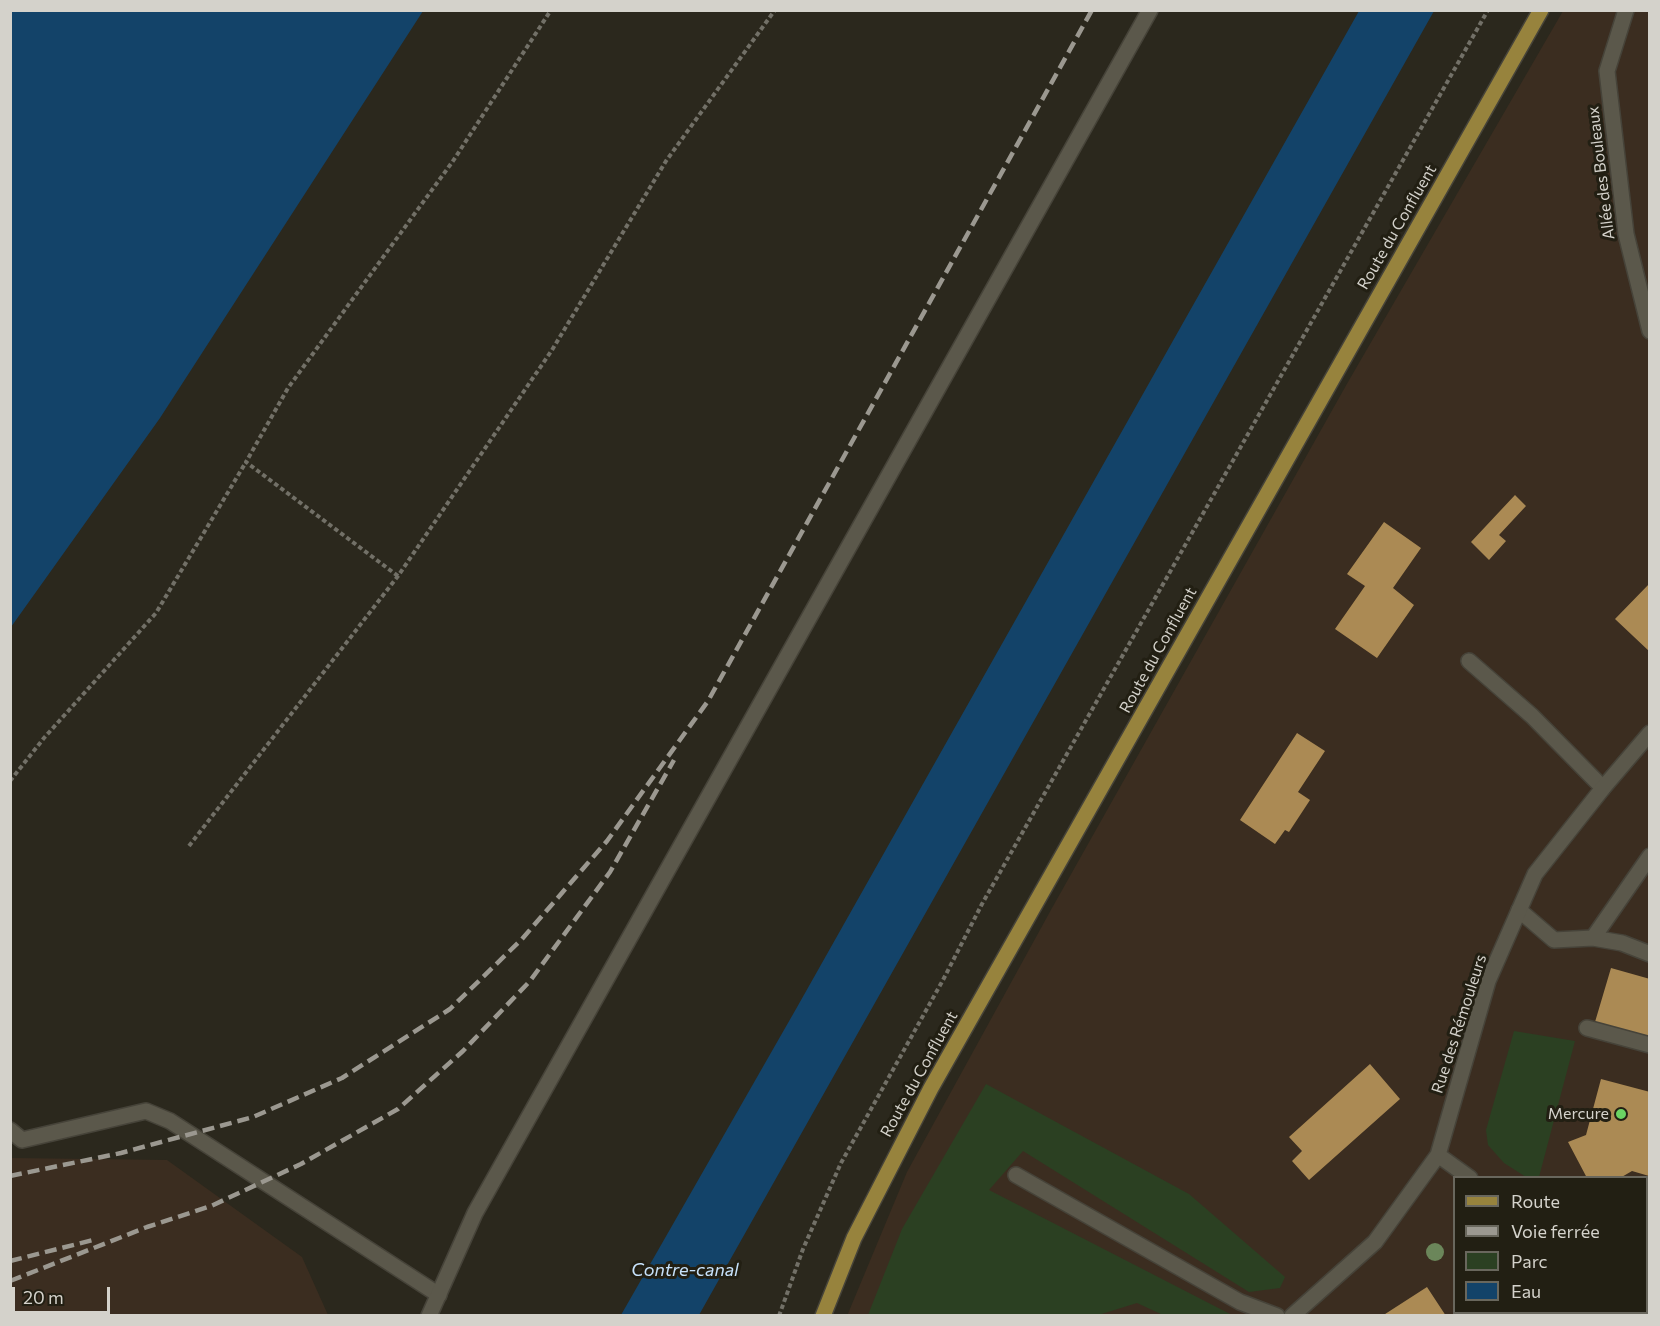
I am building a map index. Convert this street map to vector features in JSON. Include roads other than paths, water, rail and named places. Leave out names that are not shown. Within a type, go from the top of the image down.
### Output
[{"type":"main road","name":"Route du Confluent","points":[[823,1316],[854,1238],[931,1088],[1541,10]]},
{"type":"street","points":[[429,1316],[475,1213],[1150,10]]},
{"type":"street","name":"Allée des Bouleaux","points":[[1626,10],[1607,71],[1626,234],[1650,331]]},
{"type":"street","points":[[1469,661],[1532,716],[1602,788]]},
{"type":"street","name":"Rue des Rémouleurs","points":[[1292,1316],[1375,1242],[1438,1155],[1488,981],[1535,874],[1602,788],[1650,733]]},
{"type":"street","points":[[1593,938],[1650,856]]},
{"type":"street","points":[[1519,910],[1554,940],[1593,938],[1622,943],[1650,954]]},
{"type":"street","points":[[1587,1028],[1650,1045]]},
{"type":"street","points":[[10,1130],[22,1140],[146,1111],[170,1121],[439,1295]]},
{"type":"street","points":[[1438,1155],[1467,1176]]},
{"type":"street","points":[[1016,1175],[1240,1302],[1277,1316]]},
{"type":"water","points":[[11,10],[423,11],[160,418],[11,627]]},
{"type":"water","name":"Contre-canal","points":[[1359,11],[1434,11],[699,1315],[621,1315],[796,1009]]},
{"type":"railway","points":[[10,1176],[121,1153],[253,1117],[342,1078],[450,1009],[522,939],[607,841],[708,701],[1092,10]]},
{"type":"railway","points":[[10,1281],[147,1227],[211,1206],[301,1164],[398,1109],[463,1051],[530,981],[610,872],[674,760]]},
{"type":"railway","points":[[10,1261],[97,1239]]},
{"type":"place","name":"Mercure","points":[[1621,1114]]}]
